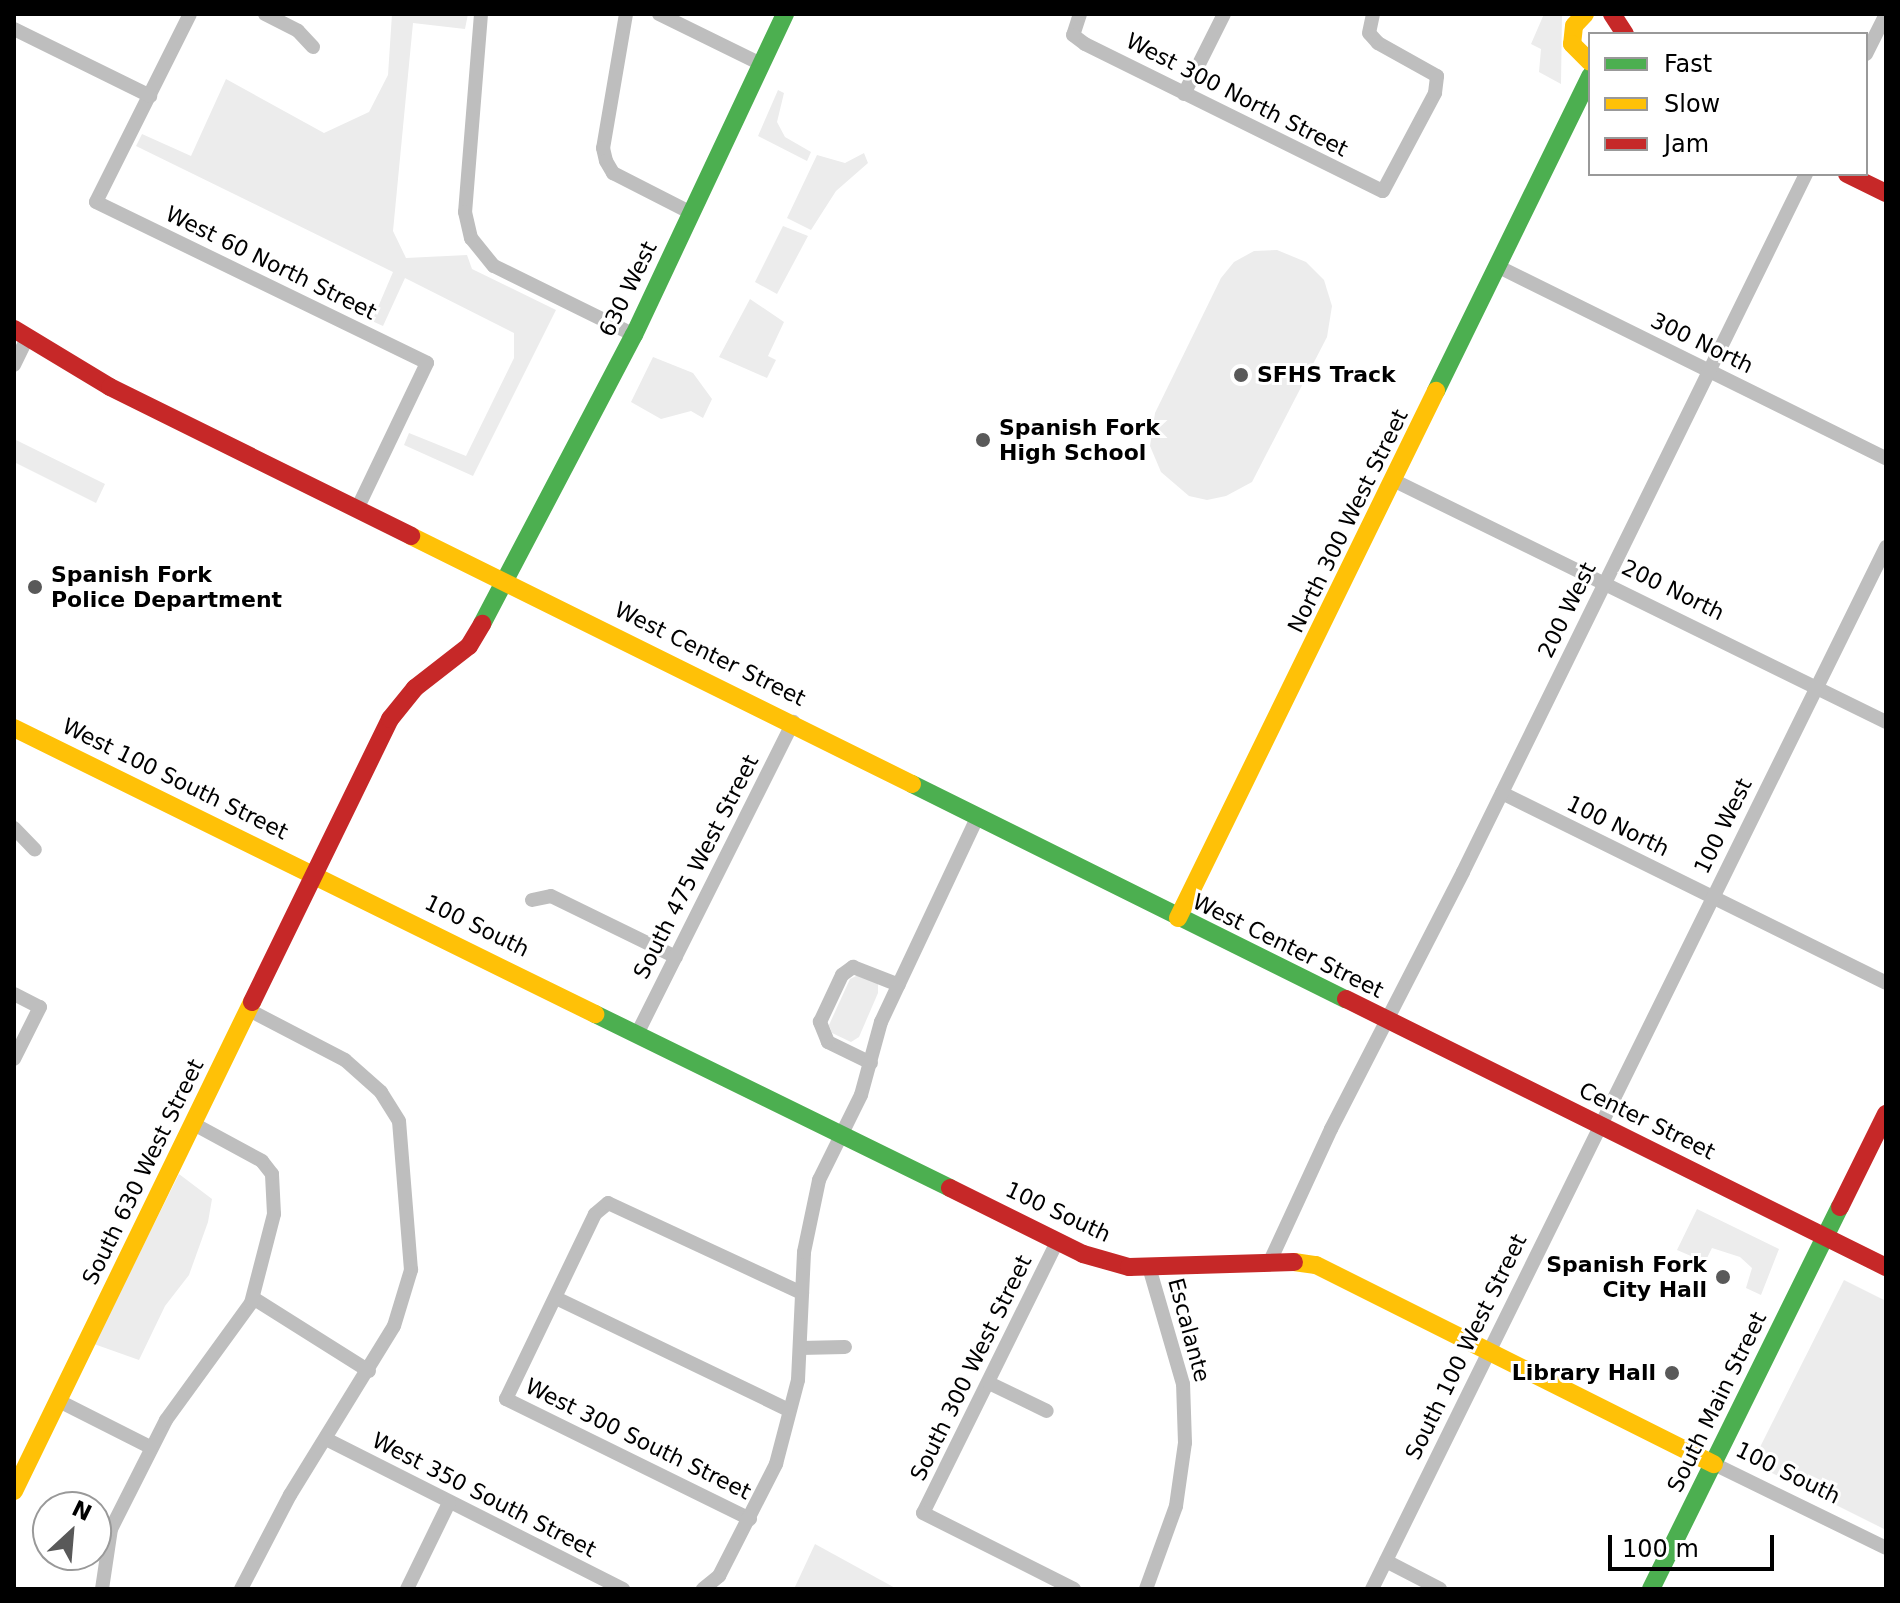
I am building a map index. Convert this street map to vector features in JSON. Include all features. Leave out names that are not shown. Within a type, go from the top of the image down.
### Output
[{"type":"street","points":[[19,14],[14,27],[150,96],[190,14]]},
{"type":"street","points":[[265,14],[298,31],[313,47]]},
{"type":"street","points":[[481,14],[465,212],[475,246],[502,271],[634,335]]},
{"type":"street","points":[[626,14],[603,148],[613,173],[691,213]]},
{"type":"street","points":[[659,14],[761,64]]},
{"type":"street","name":"630 West","points":[[316,873],[390,719],[415,688],[469,646],[508,582],[634,335],[785,14]]},
{"type":"street","name":"West 300 North Street","points":[[1080,14],[1073,35],[1184,94],[1383,191],[1435,93],[1437,76],[1369,33],[1373,14]]},
{"type":"street","points":[[1184,94],[1224,14]]},
{"type":"street","points":[[1612,14],[1624,32]]},
{"type":"street","points":[[1868,50],[1886,14]]},
{"type":"street","points":[[1577,100],[1583,57],[1578,18]]},
{"type":"street","name":"North 300 West Street","points":[[1178,918],[1395,481],[1588,80]]},
{"type":"street","name":"West 60 North Street","points":[[150,96],[96,202],[427,363],[357,509]]},
{"type":"street","name":"200 West","points":[[1271,1259],[1364,1064],[1502,793],[1805,176]]},
{"type":"street","points":[[1851,176],[1886,193]]},
{"type":"street","name":"300 North","points":[[1499,267],[1886,458]]},
{"type":"street","points":[[14,365],[21,332]]},
{"type":"street","name":"West Center Street","points":[[21,332],[110,387],[793,722],[1386,1020]]},
{"type":"street","name":"200 North","points":[[1395,481],[1886,722]]},
{"type":"street","name":"100 West","points":[[1600,1124],[1886,547]]},
{"type":"street","name":"South 475 West Street","points":[[638,1032],[793,722]]},
{"type":"street","name":"West 100 South Street","points":[[14,728],[316,873]]},
{"type":"street","name":"100 North","points":[[1502,793],[1886,983]]},
{"type":"street","points":[[703,1589],[719,1576],[776,1464],[800,1348],[811,1207],[871,1063],[881,1022],[978,816]]},
{"type":"street","points":[[14,828],[35,850]]},
{"type":"street","name":"South 630 West Street","points":[[14,1491],[316,873]]},
{"type":"street","name":"100 South","points":[[316,873],[1057,1242],[1110,1263],[1149,1267],[1290,1259],[1337,1274],[1886,1548]]},
{"type":"street","points":[[532,900],[551,896],[676,957]]},
{"type":"street","points":[[871,1063],[828,1042],[820,1022],[842,975],[853,967],[899,985]]},
{"type":"street","points":[[14,994],[40,1007],[14,1059]]},
{"type":"street","points":[[241,1589],[394,1326],[411,1270],[406,1174],[399,1121],[381,1092],[345,1060],[249,1010]]},
{"type":"street","name":"Center Street","points":[[1386,1020],[1886,1267]]},
{"type":"street","name":"South Main Street","points":[[1651,1589],[1886,1114]]},
{"type":"street","points":[[102,1585],[111,1529],[150,1447],[253,1298],[274,1214],[272,1174],[262,1161],[192,1123]]},
{"type":"street","name":"South 100 West Street","points":[[1372,1589],[1600,1124]]},
{"type":"street","points":[[789,1410],[556,1298],[595,1214],[608,1203],[802,1293]]},
{"type":"street","name":"South 300 West Street","points":[[1057,1242],[923,1513],[930,1521],[1074,1589]]},
{"type":"street","name":"Escalante","points":[[1146,1589],[1176,1506],[1185,1443],[1183,1384],[1149,1267]]},
{"type":"street","points":[[253,1298],[369,1371]]},
{"type":"street","name":"West 300 South Street","points":[[556,1298],[506,1399],[750,1519]]},
{"type":"street","points":[[800,1348],[845,1347]]},
{"type":"street","points":[[989,1383],[1047,1411]]},
{"type":"street","points":[[59,1401],[150,1447]]},
{"type":"street","name":"West 350 South Street","points":[[326,1439],[623,1589]]},
{"type":"street","points":[[407,1589],[449,1503]]},
{"type":"street","points":[[1386,1561],[1440,1589]]},
{"type":"shaded area","points":[[392,14],[468,14],[465,29],[413,23],[393,231],[406,258],[467,255],[472,269],[556,310],[473,476],[404,445],[409,433],[466,456],[514,358],[514,333],[405,278],[383,326],[372,321],[393,272],[136,146],[142,134],[191,156],[226,79],[324,133],[369,112],[388,75]]},
{"type":"shaded area","points":[[1544,14],[1562,14],[1561,84],[1539,72],[1541,49],[1531,44]]},
{"type":"shaded area","points":[[778,90],[784,93],[777,122],[785,137],[811,152],[807,161],[758,136]]},
{"type":"shaded area","points":[[864,153],[868,163],[836,191],[811,230],[787,218],[817,155],[845,163]]},
{"type":"shaded area","points":[[783,226],[808,236],[777,294],[755,282]]},
{"type":"shaded area","name":"SFHS Track","points":[[1277,250],[1306,262],[1324,280],[1332,306],[1327,337],[1252,482],[1226,496],[1207,500],[1189,496],[1161,472],[1150,446],[1155,413],[1221,278],[1234,262],[1254,251]]},
{"type":"shaded area","points":[[750,299],[784,322],[768,356],[776,360],[767,378],[719,357]]},
{"type":"shaded area","points":[[653,357],[693,373],[712,399],[703,418],[691,411],[661,419],[631,402]]},
{"type":"shaded area","points":[[14,439],[105,484],[96,503],[14,462]]},
{"type":"shaded area","points":[[858,975],[878,983],[878,993],[859,1037],[851,1042],[832,1033],[829,1025],[850,979]]},
{"type":"shaded area","points":[[179,1174],[212,1199],[208,1222],[189,1275],[165,1306],[139,1360],[94,1344]]},
{"type":"shaded area","points":[[1697,1209],[1779,1249],[1761,1295],[1746,1288],[1752,1268],[1740,1257],[1712,1248],[1705,1262],[1677,1250]]},
{"type":"shaded area","points":[[1844,1280],[1886,1301],[1886,1530],[1752,1463]]},
{"type":"shaded area","points":[[815,1544],[897,1589],[794,1589]]},
{"type":"traffic: fast","points":[[482,624],[634,335],[785,14]]},
{"type":"traffic: fast","points":[[1436,391],[1588,80]]},
{"type":"traffic: fast","points":[[912,784],[1346,999]]},
{"type":"traffic: fast","points":[[595,1014],[950,1188]]},
{"type":"traffic: fast","points":[[1651,1589],[1840,1207]]},
{"type":"traffic: slow","points":[[1585,14],[1574,26],[1572,44],[1588,60]]},
{"type":"traffic: slow","points":[[1178,918],[1436,391]]},
{"type":"traffic: slow","points":[[411,536],[912,784]]},
{"type":"traffic: slow","points":[[14,728],[595,1014]]},
{"type":"traffic: slow","points":[[14,1491],[252,1002]]},
{"type":"traffic: slow","points":[[1294,1262],[1316,1265],[1714,1464]]},
{"type":"traffic: jam","points":[[1612,14],[1624,32]]},
{"type":"traffic: jam","points":[[1851,176],[1886,193]]},
{"type":"traffic: jam","points":[[14,329],[110,387],[411,536]]},
{"type":"traffic: jam","points":[[252,1002],[390,719],[415,688],[469,646],[482,624]]},
{"type":"traffic: jam","points":[[1346,999],[1886,1267]]},
{"type":"traffic: jam","points":[[1840,1207],[1886,1114]]},
{"type":"traffic: jam","points":[[950,1188],[1083,1254],[1129,1267],[1294,1262]]},
{"type":"place","name":"SFHS Track","points":[[1241,375]]},
{"type":"place","name":"Spanish Fork High School","points":[[983,440]]},
{"type":"place","name":"Spanish Fork Police Department","points":[[35,587]]},
{"type":"place","name":"Spanish Fork City Hall","points":[[1723,1277]]},
{"type":"place","name":"Library Hall","points":[[1672,1373]]}]
